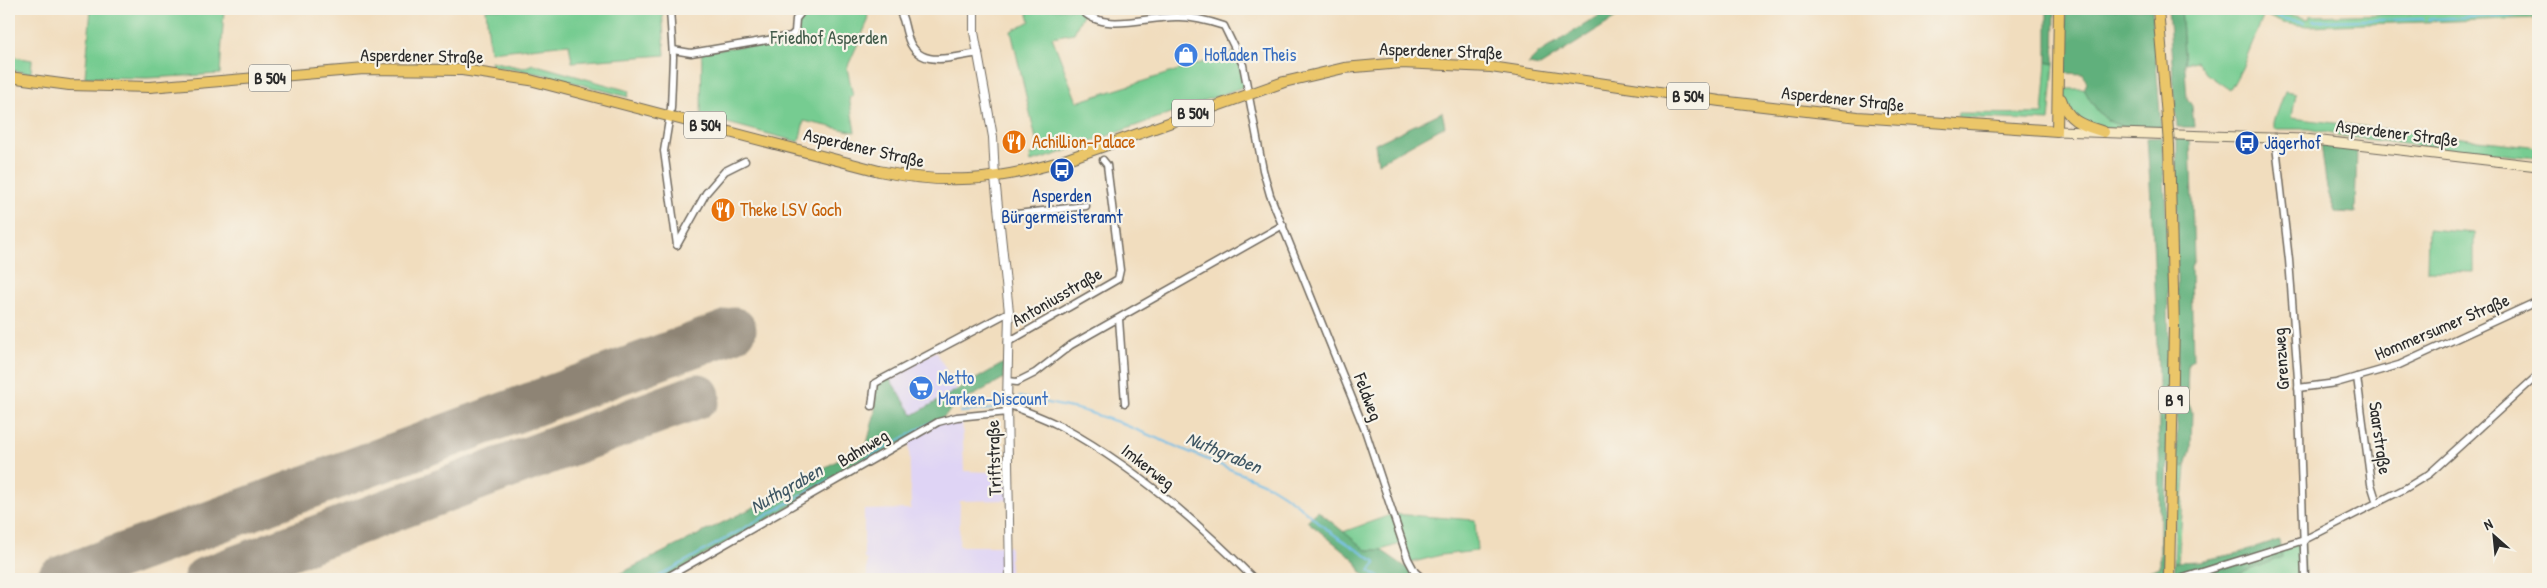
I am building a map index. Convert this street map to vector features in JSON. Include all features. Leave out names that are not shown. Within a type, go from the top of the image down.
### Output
[{"type":"main road","points":[[2057,131],[2060,9]]},
{"type":"main road","name":"B 9","points":[[2158,9],[2169,146],[2174,316],[2170,579]]},
{"type":"main road","name":"Asperdener Straße","points":[[9,77],[69,84],[150,86],[364,69],[441,69],[530,80],[902,176],[947,181],[995,178],[1059,162],[1296,78],[1344,68],[1396,64],[1452,64],[1536,72],[1720,101],[1956,126],[2057,131],[2275,137],[2538,166]]},
{"type":"main road","points":[[2058,91],[2066,113],[2071,119],[2082,125],[2104,132]]},
{"type":"street","points":[[670,9],[673,50],[670,116],[664,151],[677,245],[706,193],[725,171],[745,161]]},
{"type":"street","points":[[673,50],[691,53],[791,36],[795,32],[796,19],[804,9]]},
{"type":"street","points":[[897,9],[903,18],[908,38],[917,54],[926,58],[946,58],[979,52]]},
{"type":"street","name":"Triftstraße","points":[[974,9],[974,32],[993,137],[995,178],[1009,312],[1010,579]]},
{"type":"street","name":"Feldweg","points":[[1082,9],[1086,14],[1107,22],[1177,16],[1201,19],[1224,26],[1243,65],[1263,170],[1270,195],[1366,433],[1408,558],[1415,572],[1423,579]]},
{"type":"street","name":"Grenzweg","points":[[2275,137],[2289,260],[2298,388],[2305,579]]},
{"type":"street","name":"Antoniusstraße","points":[[1008,342],[1118,279],[1120,270],[1107,165],[1104,160]]},
{"type":"street","points":[[1000,216],[1086,206]]},
{"type":"street","points":[[1008,381],[1017,382],[1035,373],[1071,345],[1283,225]]},
{"type":"street","name":"Hommersumer Straße","points":[[2298,388],[2357,377],[2414,359],[2538,301]]},
{"type":"street","points":[[872,406],[875,383],[1009,312]]},
{"type":"street","points":[[1119,319],[1125,403]]},
{"type":"street","points":[[2180,579],[2304,540],[2377,503],[2428,474],[2538,375]]},
{"type":"street","name":"Saarstraße","points":[[2357,377],[2371,484],[2377,503]]},
{"type":"street","name":"Bahnweg","points":[[664,579],[938,422],[1008,408]]},
{"type":"street","name":"Imkerweg","points":[[1008,408],[1059,426],[1111,456],[1221,546],[1254,579]]},
{"type":"shaded area","points":[[936,351],[957,390],[912,415],[888,376]]},
{"type":"shaded area","points":[[962,417],[964,471],[1010,473],[1010,500],[960,501],[959,546],[1010,546],[1010,579],[867,579],[867,560],[864,559],[864,510],[911,509],[909,438],[938,422]]},
{"type":"green space","points":[[91,9],[224,9],[220,74],[147,78],[85,77]]},
{"type":"green space","points":[[486,9],[662,9],[665,55],[572,62],[569,44],[490,52]]},
{"type":"green space","name":"Friedhof Asperden","points":[[807,9],[867,9],[868,21],[847,68],[853,96],[849,97],[855,132],[804,121],[799,142],[701,116],[702,52],[793,38],[797,41],[800,38],[797,30],[798,22]]},
{"type":"green space","points":[[1026,9],[1081,9],[1084,12],[1074,33],[1052,37],[1077,102],[1236,52],[1248,85],[1031,162],[1030,155],[1039,152],[1011,31],[1030,21]]},
{"type":"green space","points":[[1610,9],[1630,9],[1540,66],[1528,64],[1539,53]]},
{"type":"green space","points":[[2047,9],[2055,9],[2054,64],[2047,62]]},
{"type":"green space","points":[[2066,9],[2152,9],[2161,127],[2133,127],[2114,123],[2099,113],[2092,103],[2084,89],[2087,83],[2083,74],[2063,73]]},
{"type":"green space","points":[[2168,9],[2181,9],[2187,98],[2192,106],[2194,127],[2177,127]]},
{"type":"green space","points":[[2181,9],[2267,9],[2309,19],[2310,16],[2538,10],[2538,18],[2307,26],[2283,23],[2264,15],[2242,68],[2230,90],[2204,72],[2196,61],[2185,63]]},
{"type":"green space","points":[[9,56],[32,60],[31,73],[9,70]]},
{"type":"green space","points":[[491,61],[523,68],[533,64],[629,91],[628,97],[546,75],[491,66]]},
{"type":"green space","points":[[2047,62],[2054,64],[2049,121],[1957,117],[1958,113],[2043,114]]},
{"type":"green space","points":[[2063,89],[2084,89],[2099,113],[2114,123],[2161,127],[2161,130],[2120,129],[2089,125],[2082,122],[2071,112]]},
{"type":"green space","points":[[2285,91],[2296,93],[2292,118],[2538,147],[2538,158],[2419,146],[2343,136],[2308,129],[2274,129],[2274,122]]},
{"type":"green space","points":[[1442,112],[1445,126],[1378,163],[1375,144]]},
{"type":"green space","points":[[2162,137],[2166,211],[2170,387],[2164,579],[2127,579],[2160,567],[2157,352],[2147,138]]},
{"type":"green space","points":[[2177,138],[2190,139],[2194,260],[2191,267],[2193,360],[2188,363],[2187,399],[2192,412],[2191,449],[2186,466],[2177,467]]},
{"type":"green space","points":[[2321,144],[2357,149],[2355,213],[2335,212],[2327,189]]},
{"type":"green space","points":[[2428,229],[2474,233],[2474,272],[2427,271]]},
{"type":"green space","points":[[1004,363],[1004,378],[955,406],[938,422],[664,579],[609,579],[756,506],[867,444],[875,412],[875,383],[888,376],[913,415]]},
{"type":"green space","points":[[2186,466],[2178,561],[2174,562],[2177,467]]},
{"type":"green space","points":[[1318,511],[1366,550],[1381,550],[1423,579],[1370,579],[1361,572],[1355,560],[1307,521]]},
{"type":"green space","points":[[1393,514],[1475,520],[1477,551],[1441,555],[1410,563],[1403,543],[1381,550],[1366,550],[1343,532]]},
{"type":"green space","points":[[2279,540],[2282,557],[2226,579],[2173,579],[2174,562],[2200,561],[2243,552]]},
{"type":"green space","points":[[2304,540],[2305,579],[2226,579],[2281,557],[2280,548]]},
{"type":"waterway","points":[[2257,9],[2285,19],[2305,22]]},
{"type":"waterway","points":[[2428,19],[2538,14]]},
{"type":"waterway","points":[[2313,21],[2423,19]]},
{"type":"waterway","name":"Nuthgraben","points":[[1019,397],[1081,410],[1118,422],[1270,486],[1296,503],[1333,534],[1376,562],[1370,571],[1382,579]]},
{"type":"waterway","name":"Nuthgraben","points":[[960,412],[992,409],[1000,405]]},
{"type":"waterway","name":"Nuthgraben","points":[[654,579],[933,421]]},
{"type":"runway","points":[[59,579],[734,330]]},
{"type":"runway","points":[[206,579],[698,396]]},
{"type":"place","name":"Hofladen Theis","points":[[1186,55]]},
{"type":"place","name":"Achillion-Palace","points":[[1014,142]]},
{"type":"place","name":"Jägerhof","points":[[2247,143]]},
{"type":"place","name":"Asperden Bürgermeisteramt","points":[[1062,170]]},
{"type":"place","name":"Theke LSV Goch","points":[[723,210]]},
{"type":"place","name":"Netto Marken-Discount","points":[[921,388]]}]
